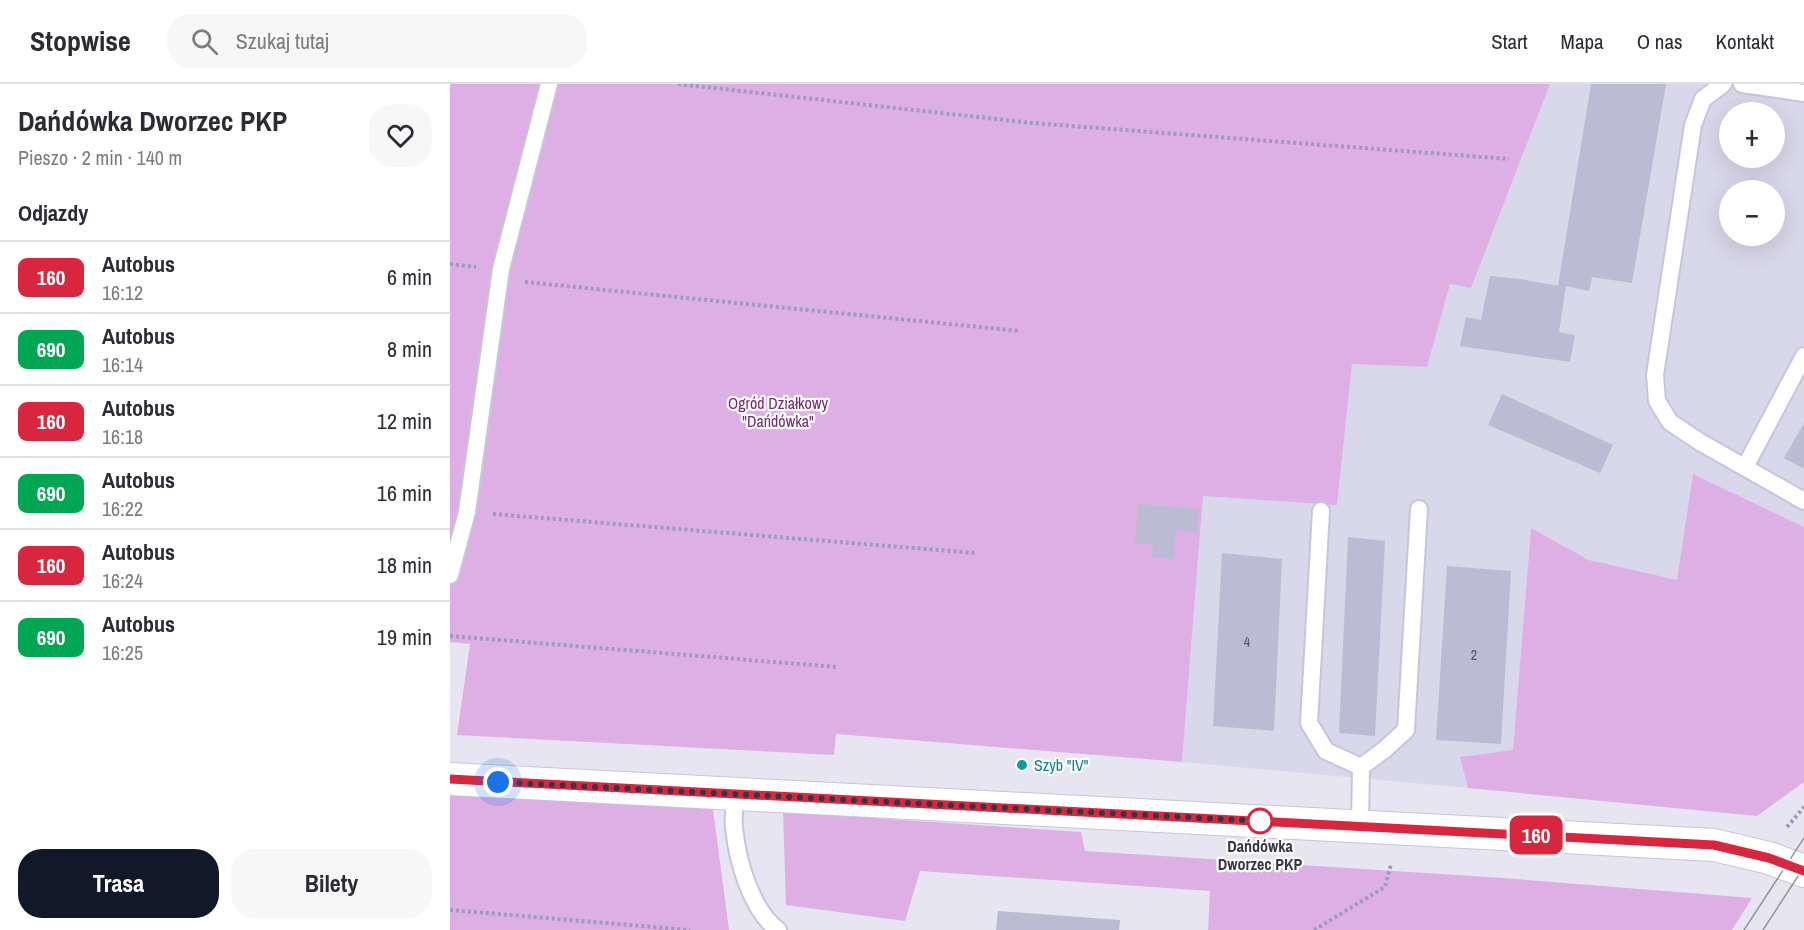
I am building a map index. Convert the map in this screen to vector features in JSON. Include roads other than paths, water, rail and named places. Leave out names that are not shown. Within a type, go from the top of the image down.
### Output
[{"type":"street","points":[[450,779],[1714,845],[1769,858],[1804,871]]},
{"type":"lane","points":[[450,575],[467,512],[500,279],[549,84]]},
{"type":"lane","points":[[1723,84],[1703,99],[1693,125],[1655,375],[1657,401],[1670,422],[1700,442],[1804,501]]},
{"type":"lane","points":[[1742,84],[1804,93]]},
{"type":"lane","points":[[1745,467],[1804,356]]},
{"type":"lane","points":[[1361,767],[1406,730],[1419,509]]},
{"type":"lane","points":[[1321,511],[1309,723],[1326,751],[1361,767]]},
{"type":"lane","points":[[1360,826],[1361,767]]},
{"type":"lane","points":[[735,794],[734,828],[743,872],[753,900],[772,926],[778,930]]},
{"type":"tram line","points":[[1744,930],[1804,838]]},
{"type":"tram line","points":[[1763,930],[1804,867]]},
{"type":"place","name":"Szyb \"IV\"","points":[[1022,765]]},
{"type":"place","name":"Dańdówka Dworzec PKP","points":[[1260,821]]},
{"type":"park label","name":"Ogród Działkowy \"Dańdówka\"","points":[[778,412]]}]
